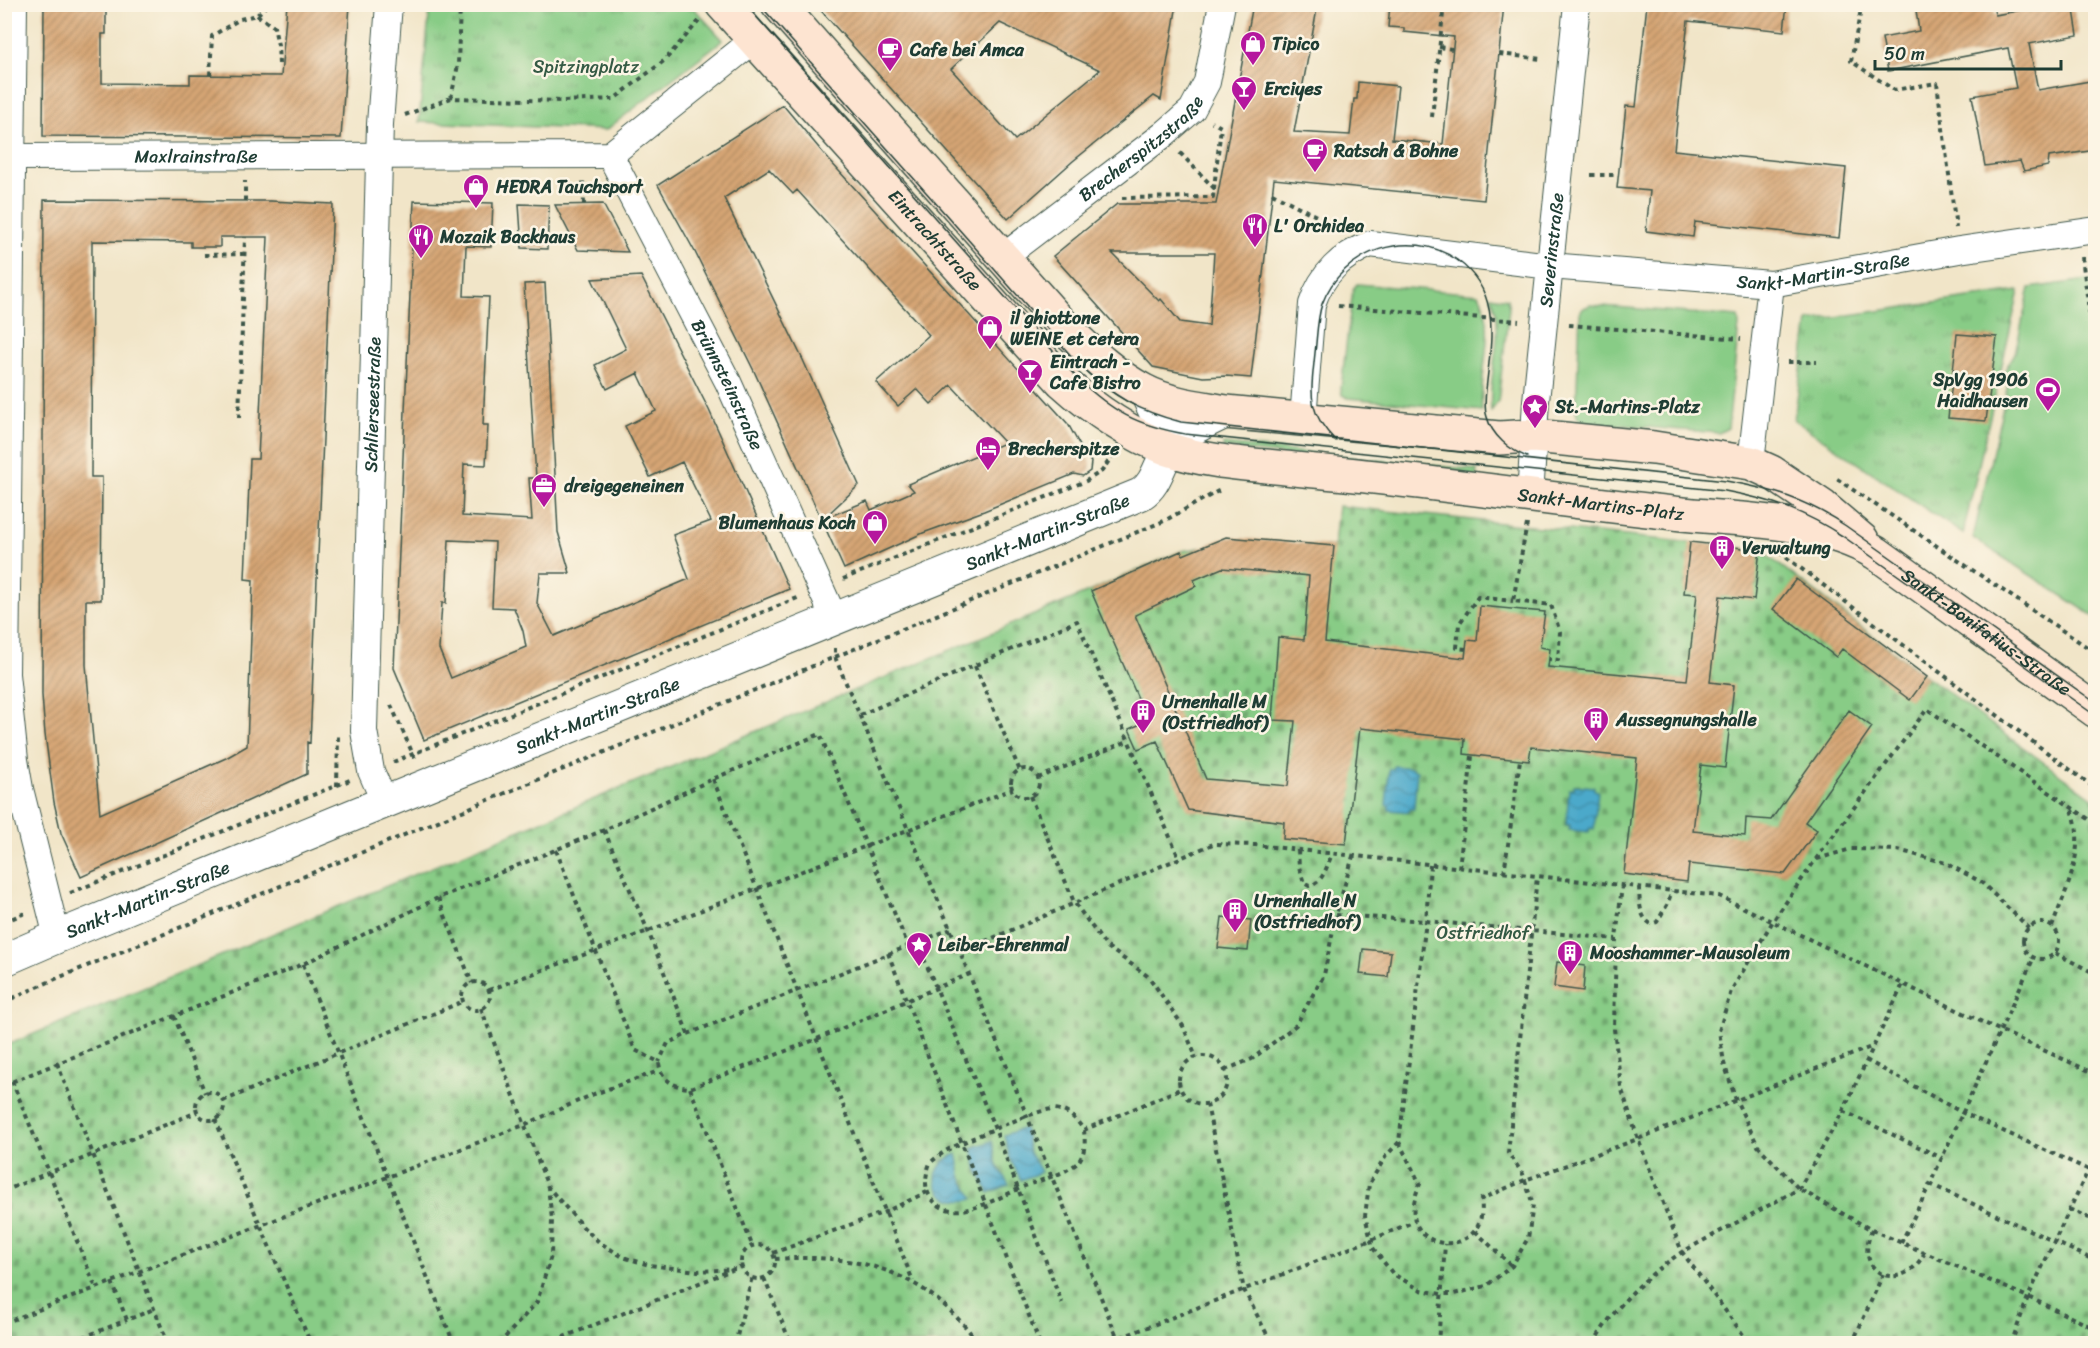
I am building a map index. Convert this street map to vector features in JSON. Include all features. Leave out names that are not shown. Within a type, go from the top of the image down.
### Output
[{"type":"main road","points":[[778,4],[1068,331],[1110,369],[1145,392],[1183,405],[1226,412],[1499,438],[1534,436],[1654,448],[1751,463],[1771,472],[1823,507],[1876,554]]},
{"type":"main road","name":"Eintrachtstraße","points":[[711,12],[754,40],[1062,381],[1081,398],[1126,430],[1169,449]]},
{"type":"main road","name":"Sankt-Martins-Platz","points":[[1169,449],[1218,461],[1398,480],[1529,510],[1782,525],[1841,538],[1876,554]]},
{"type":"main road","name":"Sankt-Bonifatius-Straße","points":[[1876,554],[2096,711]]},
{"type":"street","points":[[14,4],[6,674],[20,789],[57,937]]},
{"type":"street","name":"Schlierseestraße","points":[[384,802],[371,771],[364,731],[380,124],[389,4]]},
{"type":"street","name":"Brecherspitzstraße","points":[[1003,257],[1163,135],[1192,110],[1207,82],[1222,4]]},
{"type":"street","name":"Severinstraße","points":[[1529,510],[1536,401],[1577,4]]},
{"type":"street","points":[[379,156],[610,155],[754,40]]},
{"type":"street","name":"Brünnsteinstraße","points":[[610,155],[728,382],[836,620]]},
{"type":"street","name":"Maxlrainstraße","points":[[12,157],[379,156]]},
{"type":"street","name":"Sankt-Martin-Straße","points":[[1550,266],[1771,284],[1959,250],[2096,230]]},
{"type":"street","points":[[1304,419],[1312,304],[1317,289],[1334,266],[1353,251],[1370,244],[1550,266]]},
{"type":"street","points":[[1751,463],[1771,284]]},
{"type":"street","points":[[1145,392],[1169,449],[1185,434],[1226,412]]},
{"type":"street","name":"Sankt-Martin-Straße","points":[[4,960],[384,802],[1142,494],[1149,489],[1169,449]]},
{"type":"path","points":[[210,75],[212,36],[240,19],[257,15],[268,4]]},
{"type":"path","points":[[451,98],[458,65],[460,4]]},
{"type":"path","points":[[1432,117],[1444,4]]},
{"type":"path","points":[[1862,4],[1851,61],[1894,90],[1937,83],[1959,250]]},
{"type":"path","points":[[380,124],[451,98],[563,101],[614,99],[664,60],[711,12]]},
{"type":"path","points":[[257,15],[274,27],[279,64]]},
{"type":"path","points":[[1439,47],[1452,49]]},
{"type":"path","points":[[1498,54],[1542,59]]},
{"type":"path","points":[[1116,198],[1213,197],[1216,188],[1221,127],[1192,110]]},
{"type":"path","points":[[1163,135],[1216,188]]},
{"type":"path","points":[[1590,175],[1618,176]]},
{"type":"path","points":[[1272,193],[1370,244]]},
{"type":"path","points":[[239,418],[245,237]]},
{"type":"path","points":[[204,255],[244,254]]},
{"type":"path","points":[[2085,277],[2090,318]]},
{"type":"path","points":[[1763,359],[1798,363],[1817,362]]},
{"type":"path","points":[[4,922],[1086,482],[1102,471],[1112,456]]},
{"type":"path","points":[[1828,473],[2096,653]]},
{"type":"path","points":[[4,1002],[63,975],[1164,521],[1226,486]]},
{"type":"path","points":[[1513,601],[1529,510]]},
{"type":"path","points":[[1775,549],[2096,789]]},
{"type":"path","points":[[1466,649],[1457,648],[1459,624],[1478,597],[1551,605],[1560,632],[1558,660],[1549,659]]},
{"type":"path","points":[[860,716],[1077,621],[1179,858]]},
{"type":"path","points":[[835,657],[951,929],[1120,1344]]},
{"type":"path","points":[[975,666],[1020,771]]},
{"type":"path","points":[[388,699],[442,819]]},
{"type":"path","points":[[2096,824],[2072,810],[1927,709],[1773,921],[1731,991],[1719,1031],[1724,1063],[1736,1100],[1758,1146],[1799,1189],[1872,1230],[2096,1329]]},
{"type":"path","points":[[4,1085],[303,964],[438,898],[604,830],[713,779],[820,734],[908,946]]},
{"type":"path","points":[[1038,778],[1128,741]]},
{"type":"path","points":[[1459,868],[1472,756]]},
{"type":"path","points":[[1504,873],[1520,760]]},
{"type":"path","points":[[1029,770],[1038,778],[1039,786],[1030,796],[1022,797],[1013,789],[1014,776],[1020,771],[1029,770]]},
{"type":"path","points":[[713,779],[913,1281]]},
{"type":"path","points":[[489,990],[648,932],[1013,789]]},
{"type":"path","points":[[1030,796],[1074,902],[1106,946],[1149,977],[1184,1026],[1196,1057]]},
{"type":"path","points":[[2052,927],[2076,860],[2079,841],[2077,823],[2072,810]]},
{"type":"path","points":[[604,830],[648,932],[688,1034]]},
{"type":"path","points":[[960,952],[1213,844],[1298,850],[1719,896],[2096,1074]]},
{"type":"path","points":[[1816,859],[1851,849],[1898,850],[1946,863],[1981,882],[2029,928]]},
{"type":"path","points":[[556,850],[636,1050],[659,1062]]},
{"type":"path","points":[[1298,850],[1299,867],[1304,884],[1309,886],[1316,885],[1332,854]]},
{"type":"path","points":[[1225,1070],[1252,1059],[1296,1025],[1324,975],[1336,915],[1353,856]]},
{"type":"path","points":[[1430,865],[1426,921],[1399,1142],[1420,1184],[1412,1208],[1414,1221],[1422,1233],[1433,1241],[1445,1244],[1460,1242],[1475,1231],[1480,1224],[1483,1210],[1481,1199],[1525,1180],[1638,1140],[1871,1047]]},
{"type":"path","points":[[1399,1142],[1386,1156],[1369,1184],[1365,1216],[1373,1248],[1393,1274],[1421,1290],[1454,1294],[1486,1286],[1512,1266],[1528,1238],[1533,1205],[1525,1180],[1508,1153],[1537,876]]},
{"type":"path","points":[[1622,885],[1616,939],[1614,1029],[1621,1087],[1638,1140],[1682,1252],[1750,1344]]},
{"type":"path","points":[[1640,887],[1642,911],[1645,920],[1651,924],[1657,922],[1662,915],[1672,891]]},
{"type":"path","points":[[438,898],[472,983]]},
{"type":"path","points":[[1336,915],[1616,939]]},
{"type":"path","points":[[2040,924],[2052,927],[2059,942],[2055,953],[2045,958],[2029,954],[2024,944],[2029,928],[2040,924]]},
{"type":"path","points":[[951,929],[668,1043],[659,1062],[659,1071],[664,1079],[690,1088],[817,1039],[969,974]]},
{"type":"path","points":[[917,942],[995,1129],[1062,1303]]},
{"type":"path","points":[[888,953],[1040,1344]]},
{"type":"path","points":[[2055,953],[2096,974]]},
{"type":"path","points":[[1901,1243],[2034,957]]},
{"type":"path","points":[[303,964],[454,1344]]},
{"type":"path","points":[[480,982],[489,990],[490,999],[482,1008],[473,1009],[464,1001],[465,988],[472,983],[480,982]]},
{"type":"path","points":[[1593,1344],[1632,1291],[1682,1252],[1799,1189],[1843,1111],[1871,1047],[1903,984]]},
{"type":"path","points":[[223,1101],[464,1001]]},
{"type":"path","points":[[482,1008],[548,1187],[552,1219],[551,1256],[537,1302],[499,1344]]},
{"type":"path","points":[[174,1016],[205,1093]]},
{"type":"path","points":[[1196,1057],[1213,1058],[1225,1070],[1227,1077],[1224,1091],[1220,1097],[1208,1104],[1194,1103],[1180,1089],[1180,1072],[1186,1063],[1196,1057]]},
{"type":"path","points":[[1866,1060],[1963,1113],[2096,1173]]},
{"type":"path","points":[[57,1063],[168,1344]]},
{"type":"path","points":[[4,1323],[524,1125],[594,1094],[659,1071]]},
{"type":"path","points":[[12,1082],[96,1288]]},
{"type":"path","points":[[690,1088],[752,1245]]},
{"type":"path","points":[[1084,1130],[1180,1089]]},
{"type":"path","points":[[214,1092],[223,1101],[224,1109],[215,1119],[207,1120],[197,1112],[196,1103],[205,1093],[214,1092]]},
{"type":"path","points":[[1208,1104],[1244,1290],[1274,1342]]},
{"type":"path","points":[[1047,1109],[1057,1109],[1076,1118],[1084,1130],[1083,1154],[1070,1169],[969,1209],[953,1212],[942,1208],[932,1200],[927,1192],[925,1182],[930,1162],[948,1150],[995,1129],[1047,1109]]},
{"type":"path","points":[[1843,1111],[1942,1158]]},
{"type":"path","points":[[4,1191],[197,1112]]},
{"type":"path","points":[[215,1119],[311,1344]]},
{"type":"path","points":[[2011,1344],[2028,1297],[2096,1154]]},
{"type":"path","points":[[1930,1184],[2096,1261]]},
{"type":"path","points":[[548,1187],[562,1205],[599,1242],[623,1257],[649,1265],[674,1269],[698,1271],[735,1269]]},
{"type":"path","points":[[773,1253],[885,1212],[927,1192]]},
{"type":"path","points":[[2070,1209],[2096,1221]]},
{"type":"path","points":[[1104,1344],[1371,1240],[1414,1221]]},
{"type":"path","points":[[1872,1230],[1866,1248],[1868,1259],[1874,1268],[1883,1274],[1894,1277],[1905,1275],[1918,1265],[1924,1254]]},
{"type":"path","points":[[1475,1231],[1512,1266]]},
{"type":"path","points":[[1438,1344],[1445,1244]]},
{"type":"path","points":[[752,1245],[764,1246],[773,1253],[775,1259],[773,1270],[764,1278],[747,1275],[742,1266],[744,1252],[752,1245]]},
{"type":"path","points":[[775,1259],[803,1257],[835,1259],[865,1264],[913,1281],[951,1310],[979,1344]]},
{"type":"path","points":[[546,1344],[742,1266]]},
{"type":"path","points":[[1852,1344],[1883,1274]]},
{"type":"path","points":[[735,1344],[752,1277]]},
{"type":"path","points":[[764,1278],[791,1344]]},
{"type":"path","points":[[112,1282],[127,1320]]},
{"type":"path","points":[[66,1344],[154,1309]]},
{"type":"green space","name":"Spitzingplatz","points":[[430,5],[691,5],[723,40],[606,130],[419,122]]},
{"type":"green space","name":"SpVgg 1906 Haidhausen","points":[[2096,279],[2095,617],[1973,538],[2009,380],[2002,375],[2015,353],[2030,288]]},
{"type":"green space","points":[[1357,284],[1479,294],[1487,322],[1482,411],[1348,398],[1342,395],[1353,289]]},
{"type":"green space","points":[[2019,291],[1963,534],[1794,420],[1808,321]]},
{"type":"green space","points":[[1491,296],[1507,299],[1509,308],[1498,402],[1491,411],[1497,324]]},
{"type":"green space","points":[[1590,305],[1738,317],[1728,428],[1719,433],[1584,422],[1578,418],[1576,411],[1580,313],[1582,309]]},
{"type":"green space","points":[[1223,444],[1477,470],[1476,477],[1223,448]]},
{"type":"green space","name":"Ostfriedhof","points":[[1338,506],[1760,550],[1927,677],[2095,800],[2095,1343],[5,1344],[5,1046],[1091,591],[1181,551],[1199,548],[1334,546]]},
{"type":"water","points":[[1394,766],[1413,768],[1417,771],[1414,809],[1410,809],[1409,812],[1389,810],[1389,806],[1386,805],[1389,769],[1393,769]]},
{"type":"water","points":[[1574,785],[1594,787],[1594,790],[1598,791],[1594,829],[1590,828],[1589,832],[1569,830],[1570,825],[1566,825],[1569,789],[1574,789]]},
{"type":"water","points":[[1024,1128],[1029,1151],[1041,1172],[1021,1180],[1010,1159],[1004,1135]]},
{"type":"water","points":[[992,1141],[997,1164],[1009,1185],[989,1193],[978,1171],[972,1148]]},
{"type":"water","points":[[957,1154],[962,1178],[974,1199],[960,1201],[949,1198],[937,1186],[936,1177],[939,1168],[946,1160]]},
{"type":"building","points":[[44,4],[106,4],[106,34],[102,34],[102,83],[190,84],[190,75],[281,76],[287,4],[350,4],[341,138],[43,136]]},
{"type":"building","points":[[815,4],[1177,4],[1161,100],[1154,96],[1073,161],[1008,219]],"holes":[[[1000,23],[1100,70],[1015,140],[951,69]]]},
{"type":"building","points":[[1253,4],[1318,4],[1294,132],[1350,135],[1358,82],[1398,86],[1392,139],[1443,144],[1454,37],[1404,32],[1404,28],[1388,27],[1390,4],[1504,4],[1484,200],[1274,179],[1251,378],[1203,377],[1153,367],[1053,256],[1117,204],[1216,204]],"holes":[[[1112,253],[1214,253],[1209,326],[1180,322],[1161,299],[1159,301]]]},
{"type":"building","points":[[1647,4],[1787,4],[1784,31],[1688,21],[1674,150],[1846,168],[1839,238],[1695,222],[1693,237],[1646,231],[1650,191],[1617,188],[1626,106],[1636,107]]},
{"type":"building","points":[[1915,4],[1993,4],[1995,15],[2054,4],[2073,4],[2078,35],[2029,44],[2038,90],[2096,80],[2096,150],[2049,157],[2048,166],[2024,171],[2020,161],[1985,166],[1972,96],[2016,88],[2008,48],[1888,71],[1882,38],[1919,31]]},
{"type":"building","points":[[783,105],[829,160],[1068,424],[1091,462],[1090,471],[1083,476],[1074,474],[923,533],[844,569],[754,371],[695,252],[658,185]],"holes":[[[769,169],[793,194],[797,190],[929,335],[876,382],[898,406],[917,389],[931,404],[951,385],[1005,443],[908,484],[914,491],[871,510],[867,501],[823,519],[859,485],[803,360],[724,198]]]},
{"type":"building","points":[[44,200],[270,201],[333,204],[307,774],[81,877],[61,833],[54,802],[42,695]],"holes":[[[220,237],[268,237],[258,459],[250,459],[245,579],[253,580],[247,746],[226,758],[100,814],[86,665],[86,600],[101,600],[102,477],[91,477],[92,241],[191,242],[191,247],[220,247]]]},
{"type":"building","points":[[414,201],[493,203],[491,247],[466,246],[464,296],[489,297],[483,425],[488,425],[486,465],[464,464],[462,516],[532,520],[529,478],[536,478],[524,284],[545,283],[558,532],[570,573],[540,573],[537,603],[554,636],[689,579],[673,535],[711,521],[682,462],[650,477],[625,426],[656,411],[638,373],[607,389],[595,365],[626,349],[592,279],[641,276],[709,410],[789,589],[424,740],[394,668]],"holes":[[[449,540],[495,542],[492,607],[514,608],[523,631],[526,647],[451,678],[439,649],[442,603],[446,603]]]},
{"type":"building","points":[[519,204],[549,205],[547,249],[522,248]]},
{"type":"building","points":[[603,204],[628,252],[578,250],[555,205]]},
{"type":"building","points":[[1957,334],[1997,337],[1986,421],[1948,418]]},
{"type":"building","name":"Aussegnungshalle","points":[[1226,537],[1334,546],[1325,642],[1465,658],[1467,640],[1477,641],[1480,606],[1545,612],[1540,647],[1550,649],[1548,667],[1687,680],[1697,594],[1684,593],[1690,542],[1760,550],[1754,600],[1720,596],[1710,682],[1734,685],[1725,768],[1701,765],[1693,831],[1745,836],[1746,818],[1771,820],[1849,710],[1872,727],[1805,822],[1817,830],[1785,874],[1689,864],[1687,882],[1624,874],[1637,758],[1531,747],[1529,761],[1464,754],[1465,739],[1360,728],[1346,844],[1283,839],[1284,822],[1188,810],[1157,741],[1138,749],[1129,729],[1148,721],[1091,591],[1181,551],[1183,555]],"holes":[[[1222,568],[1309,576],[1304,640],[1278,637],[1272,720],[1295,721],[1288,786],[1206,779],[1135,615],[1196,586],[1194,580]]]},
{"type":"building","points":[[1796,579],[1927,677],[1910,700],[1842,649],[1836,657],[1773,609]]},
{"type":"building","name":"Urnenhalle N (Ostfriedhof)","points":[[1222,917],[1251,920],[1248,951],[1218,948]]},
{"type":"building","points":[[1363,949],[1391,952],[1388,977],[1360,974]]},
{"type":"building","name":"Mooshammer-Mausoleum","points":[[1557,962],[1585,966],[1583,991],[1554,987]]},
{"type":"tram line","points":[[745,4],[1077,378],[1102,400],[1126,415],[1153,426],[1185,434],[1725,491],[1758,498],[1801,513],[1844,537],[2096,716]]},
{"type":"tram line","points":[[759,4],[1082,368],[1105,388],[1128,402],[1152,413],[1181,422],[1726,481],[1774,492],[1803,502],[1846,526],[2096,703]]},
{"type":"tram line","points":[[1336,441],[1320,420],[1313,401],[1318,322],[1322,304],[1332,285],[1345,270],[1361,258],[1379,249],[1399,245],[1419,245],[1439,250],[1457,260],[1471,272],[1481,286],[1487,300],[1491,331],[1485,399],[1486,413],[1489,424],[1497,436],[1508,446],[1527,457]]},
{"type":"place","name":"Tipico","points":[[1253,67]]},
{"type":"place","name":"Cafe bei Amca","points":[[890,73]]},
{"type":"place","name":"Erciyes","points":[[1244,112]]},
{"type":"place","name":"Ratsch & Bohne","points":[[1315,174]]},
{"type":"place","name":"HEDRA Tauchsport","points":[[476,210]]},
{"type":"place","name":"L' Orchidea","points":[[1255,249]]},
{"type":"place","name":"Mozaik Backhaus","points":[[421,260]]},
{"type":"place","name":"il ghiottone WEINE et cetera","points":[[990,351]]},
{"type":"place","name":"Eintrach - Cafe Bistro","points":[[1030,395]]},
{"type":"place","name":"SpVgg 1906 Haidhausen","points":[[2048,413]]},
{"type":"place","name":"St.-Martins-Platz","points":[[1535,430]]},
{"type":"place","name":"Brecherspitze","points":[[988,472]]},
{"type":"place","name":"dreigegeneinen","points":[[544,509]]},
{"type":"place","name":"Blumenhaus Koch","points":[[875,546]]},
{"type":"place","name":"Verwaltung","points":[[1722,571]]},
{"type":"place","name":"Urnenhalle M (Ostfriedhof)","points":[[1143,735]]},
{"type":"place","name":"Aussegnungshalle","points":[[1596,743]]},
{"type":"place","name":"Urnenhalle N (Ostfriedhof)","points":[[1235,934]]},
{"type":"place","name":"Leiber-Ehrenmal","points":[[919,968]]},
{"type":"place","name":"Mooshammer-Mausoleum","points":[[1570,976]]}]
